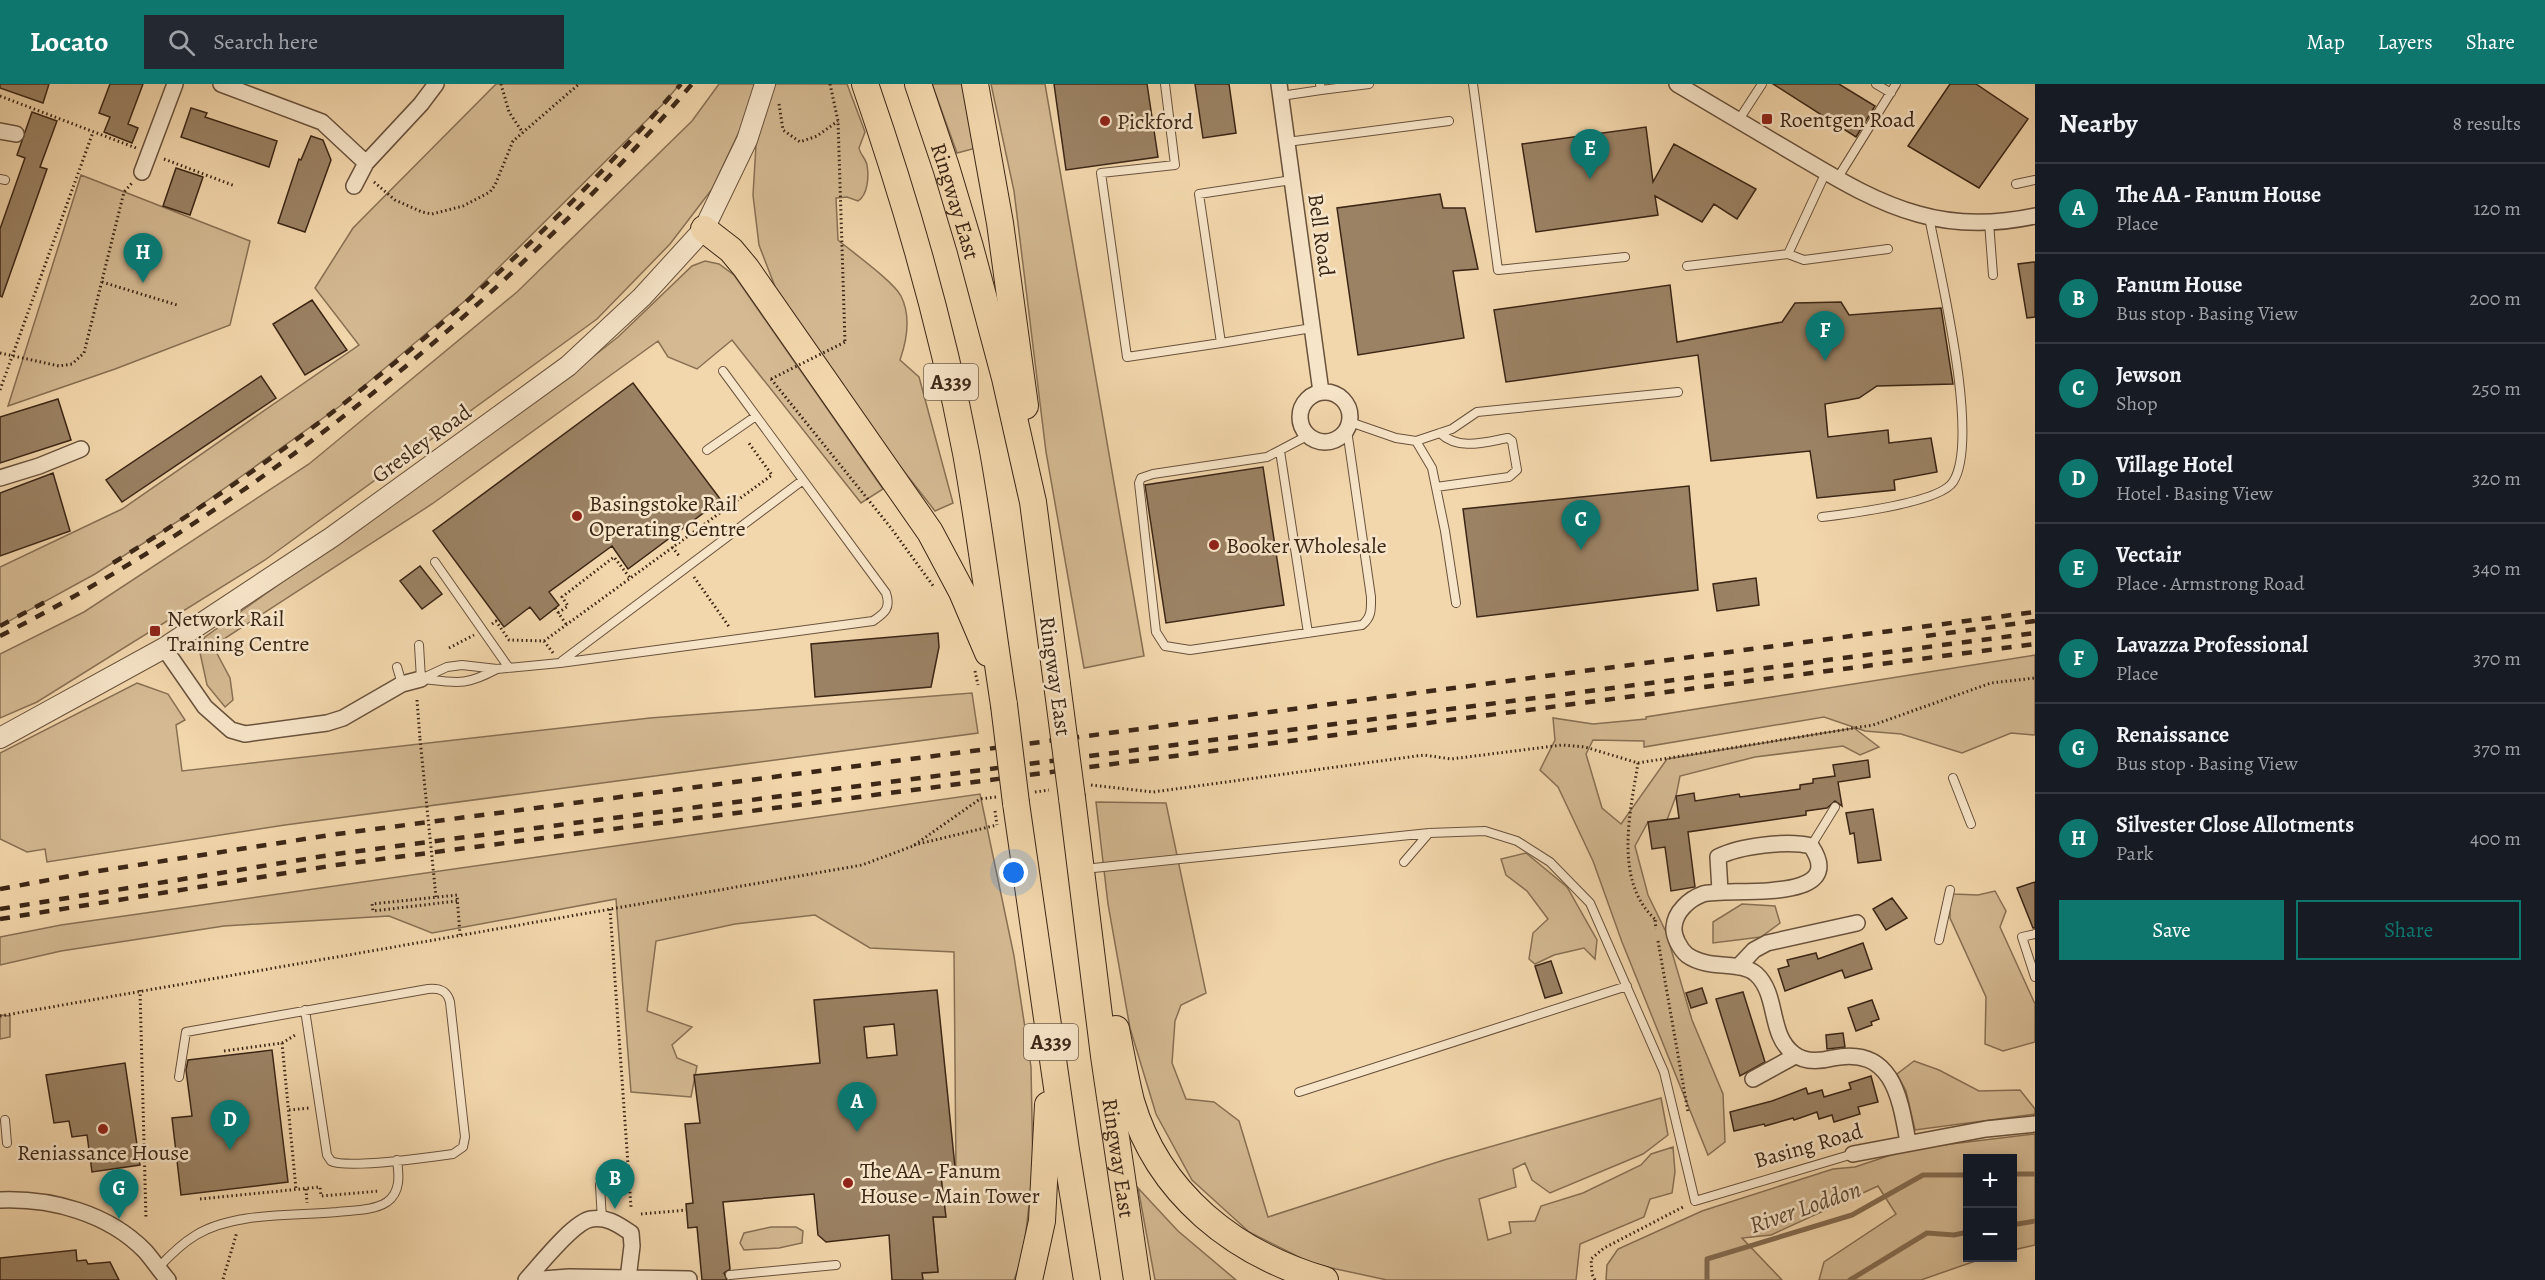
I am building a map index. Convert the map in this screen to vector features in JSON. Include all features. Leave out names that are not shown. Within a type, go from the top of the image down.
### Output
[{"type":"highway","name":"A339","points":[[865,84],[912,231],[953,393],[985,562],[994,695],[1016,803],[1087,1280]]},
{"type":"highway","name":"Ringway East","points":[[918,84],[976,268],[1033,502],[1058,684],[1081,791],[1081,870],[1114,1132],[1137,1280]]},
{"type":"highway","points":[[975,84],[1000,223],[1017,340],[1025,398],[1033,502]]},
{"type":"highway","points":[[704,229],[731,250],[746,268],[930,532],[962,592],[994,695]]},
{"type":"highway","points":[[1090,942],[1117,1030],[1132,1102],[1145,1137],[1167,1174],[1194,1208],[1233,1239],[1276,1262],[1325,1280]]},
{"type":"highway","points":[[1029,1280],[1042,1221],[1050,1037]]},
{"type":"street","points":[[142,172],[175,84]]},
{"type":"street","points":[[221,84],[322,122],[346,142],[364,167]]},
{"type":"street","points":[[354,186],[364,167],[436,84]]},
{"type":"street","points":[[1677,84],[1832,176],[1882,201],[1929,217],[2007,222],[2035,216]]},
{"type":"street","name":"Gresley Road","points":[[0,738],[164,648],[332,537],[568,366],[642,297],[704,229],[772,90]]},
{"type":"street","name":"Bell Road","points":[[1280,90],[1321,392]]},
{"type":"street","points":[[0,130],[16,134]]},
{"type":"street","points":[[1321,392],[1340,397],[1348,408],[1348,426],[1332,442],[1319,442],[1307,436],[1302,429],[1299,417],[1300,408],[1306,400],[1321,392]]},
{"type":"street","points":[[0,477],[39,466],[81,449]]},
{"type":"street","points":[[164,648],[206,707],[231,729],[246,734],[327,723],[343,718],[402,684],[422,679]]},
{"type":"street","points":[[1720,891],[1718,857],[1731,851],[1798,842],[1811,846],[1818,855],[1820,866],[1816,876],[1808,883],[1773,890],[1720,891],[1701,895],[1688,902],[1677,916],[1674,928],[1684,952],[1699,963],[1738,967],[1754,972],[1764,984],[1784,1045],[1795,1056],[1809,1060],[1845,1056],[1864,1058],[1879,1065],[1891,1078],[1901,1105],[1908,1142]]},
{"type":"street","points":[[1738,967],[1754,950],[1767,943],[1857,923]]},
{"type":"street","points":[[1753,1079],[1795,1056]]},
{"type":"street","name":"Basing Road","points":[[1853,1154],[1908,1142],[2035,1124]]},
{"type":"street","points":[[0,1200],[55,1204],[99,1219],[144,1250],[163,1274]]},
{"type":"street","points":[[528,1280],[564,1238],[590,1219],[612,1221],[631,1233],[632,1246],[628,1279]]},
{"type":"street","points":[[528,1280],[569,1276],[658,1280],[692,1279]]},
{"type":"lane","points":[[1165,84],[1175,165],[1101,173],[1127,357],[1312,328]]},
{"type":"lane","points":[[1280,90],[1369,84]]},
{"type":"lane","points":[[1473,84],[1498,270],[1625,257]]},
{"type":"lane","points":[[1738,121],[1762,84]]},
{"type":"lane","points":[[1876,84],[1891,93]]},
{"type":"lane","points":[[1788,254],[1832,176],[1896,84]]},
{"type":"lane","points":[[1287,142],[1449,121]]},
{"type":"lane","points":[[1221,343],[1199,194],[1292,180]]},
{"type":"lane","points":[[2016,184],[2035,180]]},
{"type":"lane","points":[[1822,517],[1870,511],[1905,502],[1941,491],[1952,483],[1962,454],[1962,419],[1949,307],[1941,283],[1929,217]]},
{"type":"lane","points":[[1989,222],[1993,275]]},
{"type":"lane","points":[[1687,266],[1788,254],[1804,260],[1888,249]]},
{"type":"lane","points":[[422,679],[447,666],[462,665],[497,669],[560,663],[873,621],[886,612],[889,602],[886,593],[723,370]]},
{"type":"lane","points":[[1307,436],[1267,458],[1153,474],[1141,478],[1139,483],[1156,632],[1165,646],[1190,651],[1362,625],[1368,620],[1371,611],[1371,597],[1348,426],[1416,441],[1452,429],[1477,412],[1678,392]]},
{"type":"lane","points":[[707,450],[756,416]]},
{"type":"lane","points":[[1436,488],[1509,477],[1517,470],[1512,441],[1508,438],[1463,445],[1449,441],[1440,433]]},
{"type":"lane","points":[[1416,441],[1432,468],[1456,603]]},
{"type":"lane","points":[[1280,451],[1308,633]]},
{"type":"lane","points":[[560,663],[803,480]]},
{"type":"lane","points":[[435,562],[509,668]]},
{"type":"lane","points":[[419,645],[422,679]]},
{"type":"lane","points":[[397,667],[402,684]]},
{"type":"lane","points":[[422,679],[456,683],[474,682],[497,669]]},
{"type":"lane","points":[[1953,778],[1971,824]]},
{"type":"lane","points":[[1811,846],[1835,807]]},
{"type":"lane","points":[[1081,870],[1429,833],[1485,831],[1517,842],[1550,862],[1590,903],[1664,1072],[1695,1201]]},
{"type":"lane","points":[[1404,862],[1429,833]]},
{"type":"lane","points":[[1939,940],[1950,890]]},
{"type":"lane","points":[[2035,934],[2022,937],[2035,977]]},
{"type":"lane","points":[[1299,1092],[1627,986]]},
{"type":"lane","points":[[179,1077],[186,1032],[305,1010],[428,989],[438,989],[447,995],[465,1142],[461,1150],[453,1154],[339,1164],[328,1158],[305,1010]]},
{"type":"lane","points":[[5,1120],[7,1143]]},
{"type":"lane","name":"Basing Road","points":[[1695,1201],[1853,1154]]},
{"type":"lane","points":[[163,1274],[176,1249],[196,1234],[220,1225],[244,1219],[368,1209],[387,1202],[399,1183],[397,1160]]},
{"type":"lane","points":[[600,1185],[602,1220]]},
{"type":"lane","points":[[730,1275],[836,1266]]},
{"type":"path","points":[[501,84],[509,112],[523,134]]},
{"type":"path","points":[[364,167],[395,200],[422,212],[437,213],[463,206],[490,192],[498,179],[513,141],[579,84]]},
{"type":"path","points":[[830,84],[838,121],[845,342],[771,379],[891,528],[935,590]]},
{"type":"path","points":[[772,90],[783,130],[800,142],[818,136],[838,121]]},
{"type":"path","points":[[0,96],[93,132],[0,390]]},
{"type":"path","points":[[0,353],[58,366],[72,364],[84,353],[124,192]]},
{"type":"path","points":[[102,282],[177,305]]},
{"type":"path","points":[[449,648],[496,621],[509,640],[544,641],[772,475],[748,442]]},
{"type":"path","points":[[672,547],[738,640]]},
{"type":"path","points":[[558,613],[568,606],[562,597],[614,557],[630,578]]},
{"type":"path","points":[[555,609],[567,625]]},
{"type":"path","points":[[544,641],[560,663]]},
{"type":"path","points":[[975,670],[994,695]]},
{"type":"path","points":[[1081,791],[1153,792],[1424,755],[1451,759],[1562,745],[1585,747],[1638,763],[1873,725],[1991,683],[2035,678]]},
{"type":"path","points":[[417,700],[436,897]]},
{"type":"path","points":[[1638,763],[1628,827],[1630,871],[1641,903],[1655,920],[1674,928]]},
{"type":"path","points":[[913,846],[980,799]]},
{"type":"path","points":[[0,1016],[862,864],[913,846],[997,825]]},
{"type":"path","points":[[458,901],[373,911],[372,904],[457,895],[458,901],[460,935]]},
{"type":"path","points":[[610,909],[631,1208]]},
{"type":"path","points":[[1655,920],[1689,1120]]},
{"type":"path","points":[[140,990],[146,1219]]},
{"type":"path","points":[[224,1051],[282,1043],[296,1189]]},
{"type":"path","points":[[200,1199],[320,1187],[321,1196],[396,1190]]},
{"type":"path","points":[[306,1188],[307,1197]]},
{"type":"path","points":[[1595,1280],[1592,1274],[1591,1259],[1604,1248],[1695,1201]]},
{"type":"path","points":[[641,1214],[687,1210]]},
{"type":"path","points":[[223,1279],[238,1234]]},
{"type":"shaded area","points":[[496,84],[680,84],[662,105],[467,299],[340,406],[180,520],[95,574],[0,626],[0,567],[122,509],[359,345],[315,288],[353,228]]},
{"type":"shaded area","points":[[719,84],[757,84],[746,117],[712,189],[670,244],[597,319],[265,560],[37,702],[0,718],[0,654],[84,612],[309,464],[517,292],[692,121]]},
{"type":"shaded area","points":[[774,84],[847,84],[865,132],[859,148],[868,169],[868,180],[866,190],[858,201],[847,197],[836,198],[838,240],[890,283],[901,296],[904,304],[907,328],[900,360],[919,377],[953,503],[935,511],[848,400],[779,297],[759,245],[753,195],[756,145]]},
{"type":"shaded area","points":[[932,84],[965,84],[976,148],[957,153]]},
{"type":"shaded area","points":[[991,84],[1045,84],[1144,656],[1084,668],[1046,452],[1014,191]]},
{"type":"shaded area","points":[[81,175],[250,241],[230,325],[115,369],[8,406]]},
{"type":"shaded area","points":[[705,261],[719,264],[734,275],[883,489],[861,503],[732,340],[697,369],[668,357],[658,341],[432,504],[213,646],[230,678],[233,700],[225,707],[207,685],[199,648],[205,637],[548,392],[618,337],[692,266]]},
{"type":"shaded area","points":[[2035,655],[2035,735],[2011,733],[1962,753],[1901,734],[1865,731],[1824,717],[1644,747],[1644,741],[1593,740],[1586,754],[1602,808],[1621,824],[1667,759],[1854,728],[1879,747],[1860,755],[1843,746],[1755,757],[1680,776],[1676,796],[1667,820],[1648,822],[1635,846],[1648,895],[1666,932],[1692,1020],[1723,1094],[1725,1142],[1708,1155],[1622,942],[1593,861],[1558,787],[1540,770],[1555,740],[1553,718],[1593,724],[1646,719],[1646,717]]},
{"type":"shaded area","points":[[137,683],[168,694],[185,720],[176,725],[182,771],[650,718],[972,693],[978,733],[285,825],[47,862],[45,849],[27,852],[0,839],[0,753]]},
{"type":"shaded area","points":[[980,794],[1014,956],[1031,1067],[1033,1172],[1023,1256],[1014,1280],[923,1280],[922,1273],[938,1272],[933,1217],[945,1217],[941,1177],[956,1176],[954,952],[870,948],[815,915],[735,924],[656,941],[647,1011],[692,1027],[672,1045],[677,1058],[697,1066],[691,1097],[631,1092],[616,899],[432,933],[389,916],[224,926],[61,951],[0,965],[0,937],[61,925]]},
{"type":"shaded area","points":[[1096,802],[1166,803],[1206,993],[1181,1005],[1175,1021],[1172,1063],[1186,1099],[1214,1102],[1239,1121],[1268,1217],[1444,1160],[1661,1098],[1668,1135],[1643,1154],[1550,1193],[1532,1180],[1525,1163],[1513,1169],[1516,1187],[1479,1199],[1488,1240],[1511,1233],[1509,1222],[1535,1221],[1541,1206],[1583,1193],[1641,1165],[1651,1154],[1673,1147],[1675,1172],[1672,1193],[1650,1199],[1644,1217],[1580,1244],[1576,1280],[1387,1280],[1313,1264],[1249,1232],[1192,1180],[1156,1114],[1130,1028],[1108,904]]},
{"type":"shaded area","points":[[1526,853],[1567,887],[1597,940],[1595,959],[1584,948],[1554,955],[1535,964],[1529,959],[1533,933],[1548,919],[1527,891],[1506,875],[1501,859]]},
{"type":"shaded area","points":[[1950,890],[1953,894],[1978,895],[1995,891],[2006,911],[2000,927],[2035,1004],[2035,1042],[2003,1051],[1985,1044],[1986,997],[1950,918]]},
{"type":"shaded area","points":[[1742,904],[1775,906],[1780,923],[1761,937],[1713,943],[1713,922]]},
{"type":"shaded area","points":[[0,1015],[10,1016],[10,1037],[0,1039]]},
{"type":"shaded area","points":[[1914,1061],[1939,1070],[1979,1091],[2020,1090],[2035,1109],[2035,1114],[1915,1130],[1906,1091],[1897,1074]]},
{"type":"shaded area","points":[[2035,1134],[2035,1245],[2017,1249],[2017,1154],[1963,1154],[1963,1262],[1973,1262],[1921,1280],[1819,1280],[1824,1262],[1896,1214],[1878,1186],[1771,1235],[1742,1238],[1782,1280],[1606,1280],[1607,1265],[1618,1249],[1702,1211],[1833,1169],[1855,1167],[1909,1149]]},
{"type":"shaded area","points":[[1138,1188],[1178,1231],[1236,1280],[1155,1280]]},
{"type":"shaded area","points":[[771,1227],[796,1227],[803,1231],[802,1243],[779,1248],[744,1250],[740,1243],[744,1233]]},
{"type":"building","points":[[0,84],[49,84],[43,103],[0,88]]},
{"type":"building","points":[[110,84],[143,84],[128,124],[138,128],[132,143],[104,132],[110,117],[99,113]]},
{"type":"building","name":"Pickford","points":[[1054,84],[1147,84],[1158,157],[1066,170]]},
{"type":"building","points":[[1195,84],[1229,84],[1236,133],[1203,138]]},
{"type":"building","points":[[1773,84],[1839,84],[1875,106],[1856,137]]},
{"type":"building","points":[[1950,84],[1976,84],[2028,119],[1979,188],[1908,146]]},
{"type":"building","points":[[191,108],[207,113],[205,117],[277,141],[269,167],[181,137]]},
{"type":"building","points":[[32,112],[57,121],[40,167],[47,169],[2,297],[0,296],[0,229],[25,158],[17,155]]},
{"type":"building","points":[[1646,127],[1653,182],[1674,144],[1756,189],[1737,219],[1714,204],[1702,222],[1655,196],[1658,215],[1536,232],[1522,144]]},
{"type":"building","points":[[311,136],[323,140],[331,160],[305,232],[278,223],[299,159],[301,160]]},
{"type":"building","points":[[176,168],[203,177],[190,215],[163,206]]},
{"type":"building","points":[[1440,194],[1443,208],[1465,208],[1478,269],[1453,271],[1464,338],[1358,355],[1337,208]]},
{"type":"building","points":[[2035,262],[2035,317],[2027,318],[2018,264]]},
{"type":"building","points":[[1670,285],[1677,342],[1782,322],[1795,303],[1841,302],[1849,315],[1941,308],[1953,384],[1877,386],[1859,398],[1825,404],[1828,437],[1888,430],[1889,443],[1931,438],[1937,472],[1894,480],[1895,490],[1817,498],[1810,451],[1711,461],[1698,355],[1506,382],[1494,310]]},
{"type":"building","points":[[312,300],[347,350],[305,375],[273,324]]},
{"type":"building","points":[[261,376],[276,398],[122,502],[106,480]]},
{"type":"building","name":"Basingstoke Rail Operating Centre","points":[[633,383],[721,500],[628,569],[612,546],[549,592],[559,605],[540,620],[530,607],[504,627],[433,531]]},
{"type":"building","points":[[58,399],[71,440],[0,463],[0,417]]},
{"type":"building","name":"Booker Wholesale","points":[[1263,467],[1284,605],[1166,623],[1145,485]]},
{"type":"building","points":[[53,473],[70,531],[0,556],[0,493]]},
{"type":"building","points":[[1689,486],[1698,590],[1477,617],[1463,509]]},
{"type":"building","points":[[420,566],[442,594],[422,609],[400,581]]},
{"type":"building","points":[[1756,578],[1759,605],[1717,611],[1713,584]]},
{"type":"building","points":[[938,633],[939,647],[931,687],[815,697],[811,644]]},
{"type":"building","points":[[1868,760],[1870,777],[1838,782],[1842,806],[1835,801],[1827,808],[1806,811],[1806,815],[1688,832],[1695,887],[1671,891],[1665,847],[1652,849],[1648,822],[1679,818],[1676,796],[1694,793],[1695,801],[1739,794],[1740,797],[1800,789],[1800,785],[1813,783],[1813,779],[1835,776],[1833,765]]},
{"type":"building","points":[[1873,809],[1881,860],[1858,863],[1854,833],[1850,834],[1846,813]]},
{"type":"building","points":[[2035,882],[2035,928],[2033,928],[2017,888]]},
{"type":"building","points":[[1892,898],[1907,918],[1886,930],[1873,909]]},
{"type":"building","points":[[1863,943],[1872,969],[1845,978],[1842,970],[1785,991],[1778,969],[1789,966],[1787,960],[1816,953],[1818,959]]},
{"type":"building","points":[[1551,961],[1562,993],[1545,998],[1535,966]]},
{"type":"building","points":[[1702,988],[1707,1003],[1691,1008],[1686,993]]},
{"type":"building","points":[[937,990],[956,1177],[941,1177],[946,1217],[933,1217],[938,1272],[922,1273],[923,1280],[892,1280],[889,1235],[826,1242],[818,1235],[814,1194],[723,1202],[730,1269],[724,1273],[727,1280],[702,1280],[697,1227],[688,1228],[686,1204],[693,1203],[685,1124],[700,1123],[694,1075],[820,1063],[814,1000]],"holes":[[[894,1024],[897,1055],[867,1058],[864,1027]]]},
{"type":"building","points":[[1743,992],[1765,1062],[1740,1076],[1716,999]]},
{"type":"building","points":[[1872,1000],[1879,1019],[1871,1022],[1872,1025],[1856,1031],[1848,1008]]},
{"type":"building","points":[[1843,1033],[1845,1047],[1827,1049],[1826,1035]]},
{"type":"building","points":[[272,1050],[288,1182],[181,1195],[172,1118],[192,1116],[186,1070],[188,1060]]},
{"type":"building","name":"Reniassance House","points":[[125,1063],[140,1165],[92,1172],[87,1135],[72,1137],[69,1121],[54,1123],[46,1075]]},
{"type":"building","points":[[1871,1076],[1878,1102],[1858,1107],[1860,1114],[1834,1122],[1832,1115],[1819,1119],[1817,1112],[1794,1120],[1793,1118],[1734,1131],[1730,1112],[1772,1101],[1806,1088],[1808,1094],[1822,1090],[1824,1097],[1851,1089],[1849,1083]]},
{"type":"building","points":[[76,1250],[77,1261],[86,1260],[88,1264],[110,1262],[119,1280],[0,1280],[0,1258]]},
{"type":"waterway","name":"River Loddon","points":[[2017,1174],[2035,1174]]},
{"type":"waterway","name":"River Loddon","points":[[1707,1280],[1707,1259],[1852,1215],[1923,1175],[1963,1175]]},
{"type":"waterway","name":"River Loddon","points":[[2017,1224],[2035,1221]]},
{"type":"waterway","name":"River Loddon","points":[[1850,1280],[1927,1233],[1954,1235],[1963,1233]]},
{"type":"railway","points":[[113,563],[268,460],[415,346],[554,220],[681,84]]},
{"type":"railway","points":[[0,636],[96,584],[191,525],[283,462],[373,393],[459,321],[541,245],[619,166],[692,84]]},
{"type":"railway","points":[[0,626],[45,602]]},
{"type":"railway","points":[[0,889],[86,873],[337,834],[2035,612]]},
{"type":"railway","points":[[1926,636],[2035,621]]},
{"type":"railway","points":[[0,909],[336,854],[2035,633]]},
{"type":"railway","points":[[0,919],[336,865],[2035,644]]},
{"type":"place","name":"Roentgen Road","points":[[1767,119]]},
{"type":"place","name":"Pickford","points":[[1105,121]]},
{"type":"place","name":"Vectair","points":[[1590,179]]},
{"type":"place","name":"Silvester Close Allotments","points":[[143,283]]},
{"type":"place","name":"Lavazza Professional","points":[[1825,361]]},
{"type":"place","name":"Basingstoke Rail Operating Centre","points":[[577,516]]},
{"type":"place","name":"Booker Wholesale","points":[[1214,545]]},
{"type":"place","name":"Jewson","points":[[1581,550]]},
{"type":"place","name":"Network Rail Training Centre","points":[[155,631]]},
{"type":"place","name":"Reniassance House","points":[[103,1129]]},
{"type":"place","name":"The AA - Fanum House","points":[[857,1132]]},
{"type":"place","name":"Village Hotel","points":[[230,1150]]},
{"type":"place","name":"The AA - Fanum House - Main Tower","points":[[848,1183]]},
{"type":"place","name":"Fanum House","points":[[615,1209]]},
{"type":"place","name":"Renaissance","points":[[119,1219]]}]
